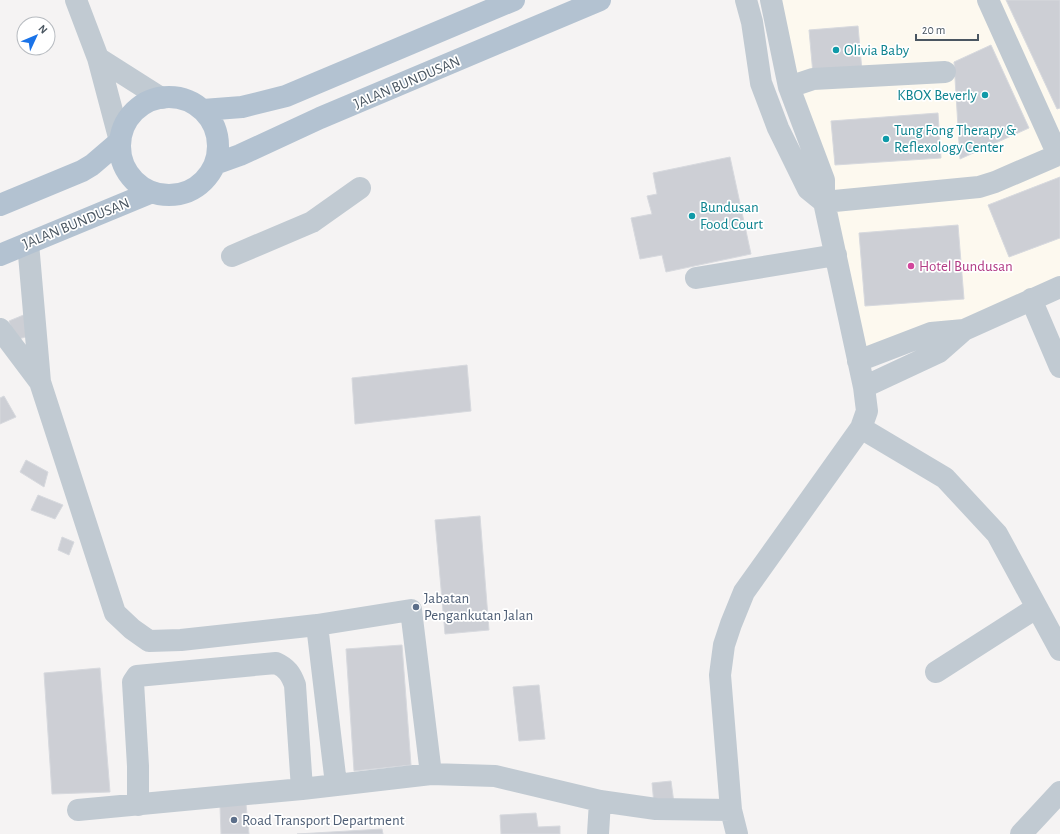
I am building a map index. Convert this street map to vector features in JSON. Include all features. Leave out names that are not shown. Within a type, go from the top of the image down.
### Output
[{"type":"main road","points":[[203,110],[242,107],[279,98],[514,0]]},
{"type":"main road","name":"JALAN BUNDUSAN","points":[[215,164],[240,155],[320,118],[600,0]]},
{"type":"main road","name":"JALAN BUNDUSAN","points":[[161,98],[176,98],[190,102],[203,110],[217,135],[218,150],[215,164],[206,179],[192,189],[179,194],[152,192],[141,186],[131,177],[121,154],[120,141],[124,126],[133,112],[146,102],[161,98]]},
{"type":"main road","points":[[0,205],[82,171],[92,165],[120,141]]},
{"type":"main road","name":"JALAN BUNDUSAN","points":[[0,255],[152,192]]},
{"type":"street","points":[[76,0],[98,58],[120,141]]},
{"type":"street","points":[[746,0],[752,22],[761,83],[778,128],[808,189],[824,202],[979,187],[995,182],[1059,155],[988,0]]},
{"type":"street","points":[[738,834],[731,810],[720,675],[724,645],[744,592],[861,428],[867,411],[864,387],[845,306],[836,255],[824,202],[824,180],[789,87],[771,0]]},
{"type":"street","points":[[98,58],[161,98]]},
{"type":"street","points":[[789,87],[814,79],[945,72]]},
{"type":"street","points":[[232,256],[312,222],[360,188]]},
{"type":"street","points":[[28,243],[40,382],[115,613],[132,629],[149,641],[181,640],[317,625],[411,610],[431,774]]},
{"type":"street","points":[[696,278],[836,255]]},
{"type":"street","points":[[864,387],[939,352],[964,330],[1060,287]]},
{"type":"street","points":[[1032,299],[1059,360]]},
{"type":"street","points":[[0,329],[40,382]]},
{"type":"street","points":[[858,361],[932,333],[964,330]]},
{"type":"street","points":[[861,428],[945,478],[997,534],[1060,650]]},
{"type":"street","points":[[936,672],[1036,608]]},
{"type":"street","points":[[317,625],[336,784]]},
{"type":"street","points":[[138,805],[138,766],[133,682],[137,676],[276,663],[285,667],[291,674],[295,686],[302,789]]},
{"type":"street","points":[[78,810],[302,789],[431,774],[496,776],[600,801],[656,809],[731,810]]},
{"type":"street","points":[[1021,834],[1060,792]]},
{"type":"street","points":[[598,834],[600,801]]},
{"type":"shaded area","points":[[771,0],[1060,0],[1060,287],[868,369]]},
{"type":"building","points":[[1006,0],[1060,0],[1060,108],[1057,109]]},
{"type":"building","name":"Olivia Baby","points":[[858,26],[862,71],[813,74],[809,30]]},
{"type":"building","name":"KBOX Beverly","points":[[991,45],[1029,128],[960,159],[954,62]]},
{"type":"building","name":"Tung Fong Therapy & Reflexology Center","points":[[938,113],[941,158],[835,165],[831,121]]},
{"type":"building","name":"Bundusan Food Court","points":[[730,157],[751,254],[666,272],[662,255],[640,259],[631,218],[652,214],[647,196],[657,194],[653,173]]},
{"type":"building","points":[[1060,177],[1060,238],[1009,257],[988,205]]},
{"type":"building","name":"Hotel Bundusan","points":[[958,225],[964,299],[865,306],[859,233]]},
{"type":"building","points":[[26,314],[36,334],[15,340],[9,321]]},
{"type":"building","points":[[467,365],[471,411],[355,424],[352,378]]},
{"type":"building","points":[[4,396],[16,417],[0,424],[0,398]]},
{"type":"building","points":[[26,460],[48,472],[44,487],[20,472]]},
{"type":"building","points":[[38,495],[63,505],[55,519],[31,510]]},
{"type":"building","points":[[480,516],[489,630],[445,634],[435,520]]},
{"type":"building","points":[[62,537],[74,542],[69,555],[58,550]]},
{"type":"building","points":[[402,645],[411,765],[354,771],[346,649]]},
{"type":"building","points":[[100,668],[110,792],[52,794],[44,673]]},
{"type":"building","points":[[539,685],[545,739],[519,741],[513,687]]},
{"type":"building","points":[[671,781],[674,803],[654,804],[652,783]]},
{"type":"building","name":"Road Transport Department","points":[[246,804],[249,834],[221,834],[220,806]]},
{"type":"building","points":[[536,813],[538,827],[560,826],[560,834],[501,834],[500,815]]},
{"type":"building","name":"Road Transport Department","points":[[382,829],[383,834],[297,834]]},
{"type":"place","name":"Olivia Baby","points":[[836,50]]},
{"type":"place","name":"KBOX Beverly","points":[[985,95]]},
{"type":"place","name":"Tung Fong Therapy & Reflexology Center","points":[[886,139]]},
{"type":"place","name":"Bundusan Food Court","points":[[692,216]]},
{"type":"place","name":"Hotel Bundusan","points":[[911,266]]},
{"type":"place","name":"Jabatan Pengankutan Jalan","points":[[416,607]]},
{"type":"place","name":"Road Transport Department","points":[[234,820]]}]
